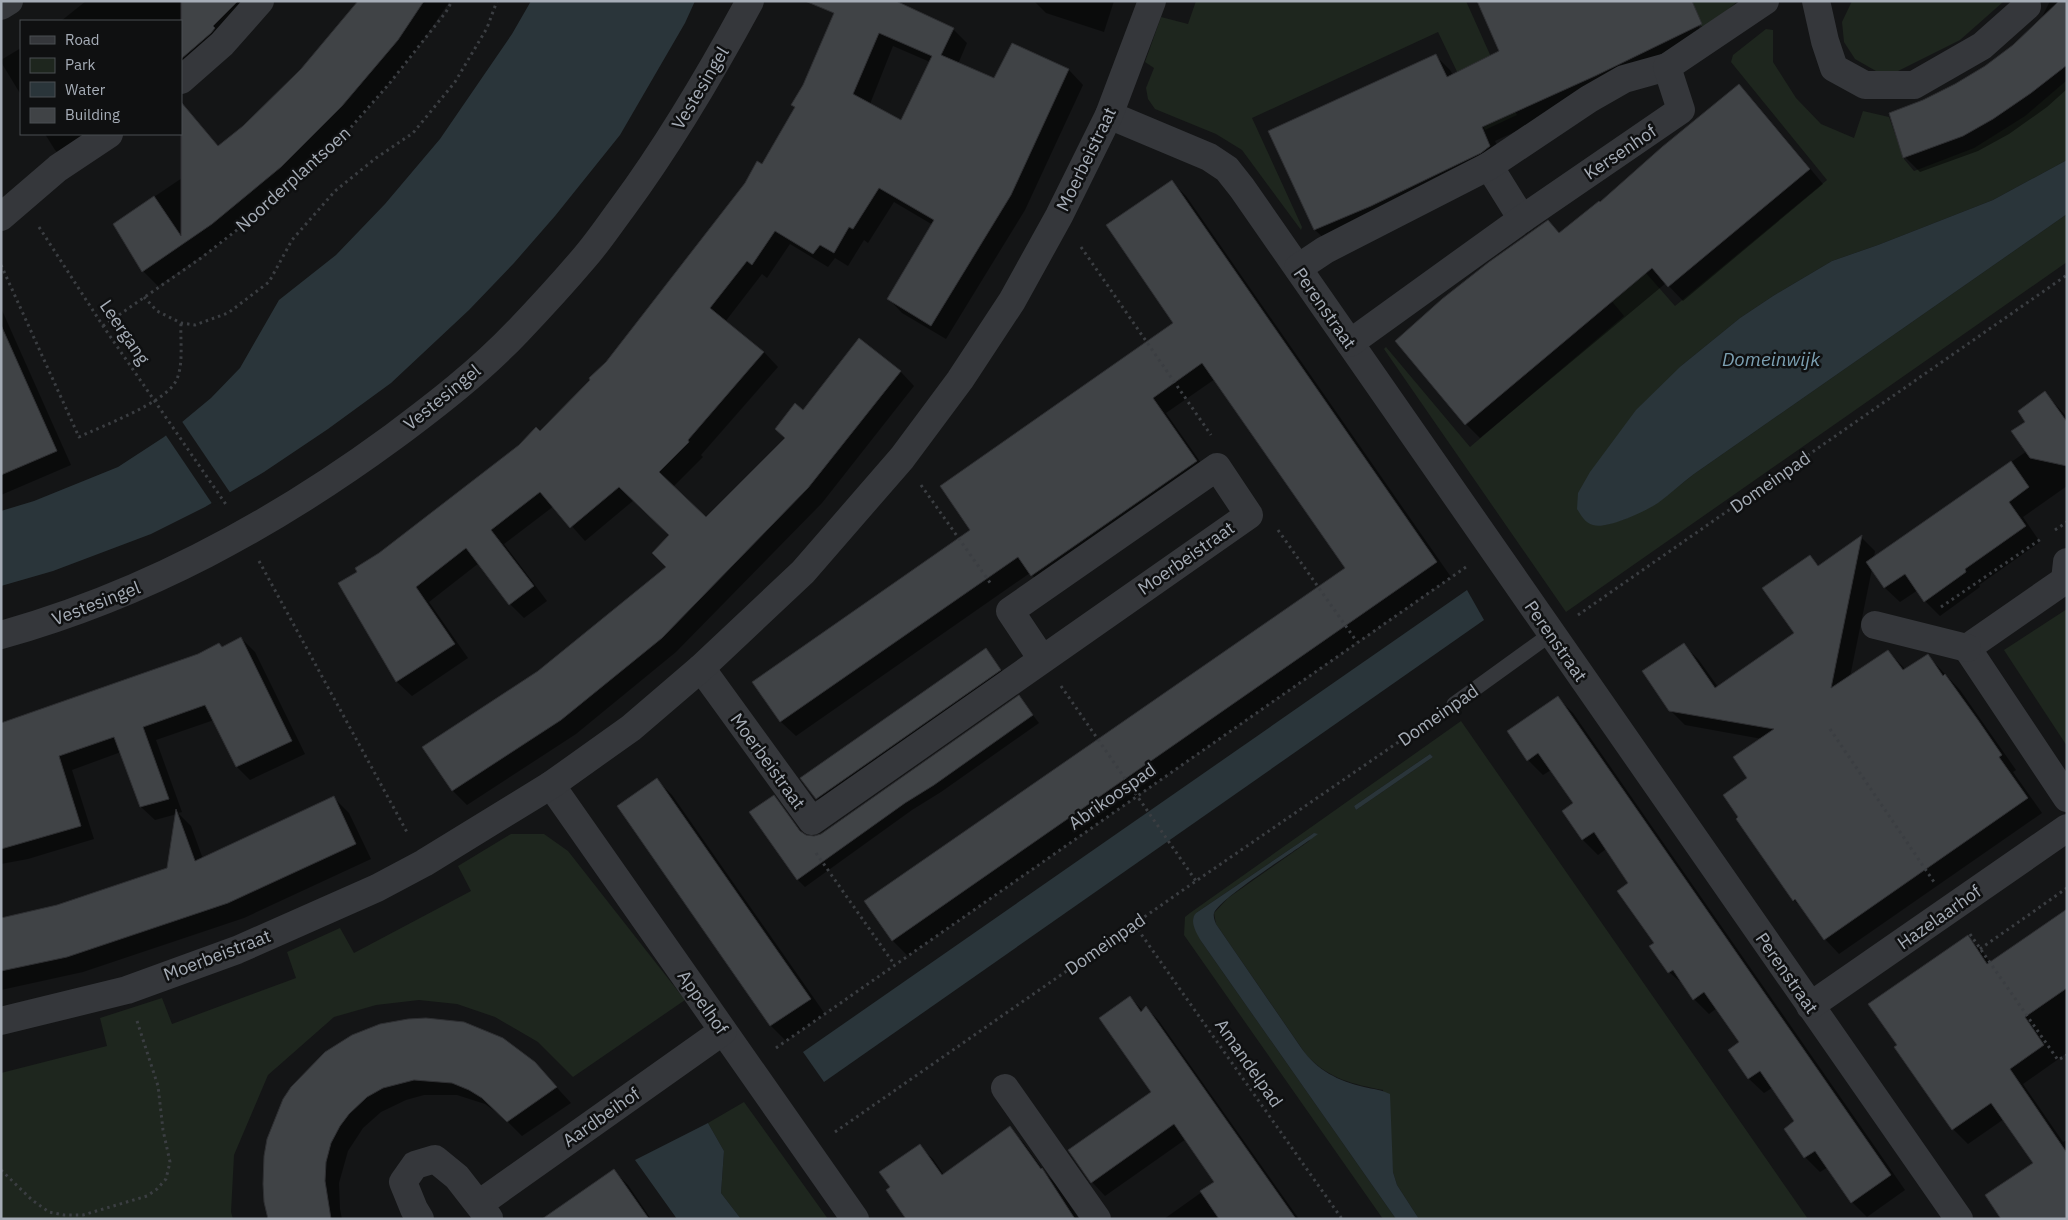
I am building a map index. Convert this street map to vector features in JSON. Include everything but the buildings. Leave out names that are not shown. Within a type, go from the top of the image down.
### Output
[{"type":"street","points":[[1,6],[9,1]]},
{"type":"street","points":[[182,79],[222,44],[260,1]]},
{"type":"street","name":"Vestesingel","points":[[1,635],[43,623],[121,594],[179,569],[244,534],[338,478],[439,402],[516,334],[587,255],[652,167],[710,74],[750,1]]},
{"type":"street","name":"Moerbeistraat","points":[[1,1021],[127,990],[237,950],[378,888],[424,863],[551,785],[631,728],[701,668],[804,572],[902,458],[960,380],[1012,301],[1059,216],[1109,115],[1152,1]]},
{"type":"street","points":[[1298,268],[1325,250],[1489,166],[1589,99],[1624,79],[1668,67],[1765,1]]},
{"type":"street","points":[[1816,1],[1825,41],[1834,68],[1865,85],[1914,85],[1982,46],[2027,6],[2026,1]]},
{"type":"street","name":"Kersenhof","points":[[1350,343],[1522,219],[1681,110],[1668,67]]},
{"type":"street","name":"Perenstraat","points":[[1109,115],[1209,157],[1227,169],[1298,268],[1959,1219]]},
{"type":"street","points":[[1,217],[58,168],[108,135]]},
{"type":"street","points":[[1489,166],[1522,219]]},
{"type":"street","points":[[1042,659],[1010,611],[1217,467]]},
{"type":"street","name":"Moerbeistraat","points":[[701,668],[812,821],[1249,515],[1217,467]]},
{"type":"street","points":[[1967,648],[2065,580],[2067,562]]},
{"type":"street","points":[[1874,625],[1967,648],[2067,798]]},
{"type":"street","name":"Appelhof","points":[[551,785],[856,1219]]},
{"type":"street","name":"Hazelaarhof","points":[[1810,1006],[2067,828]]},
{"type":"street","name":"Aardbeihof","points":[[420,1219],[403,1182],[415,1165],[435,1160],[457,1177],[484,1211],[723,1031]]},
{"type":"street","points":[[1005,1088],[1097,1219]]},
{"type":"lane","name":"Domeinpad","points":[[1454,704],[1551,634]]},
{"type":"path","name":"Noorderplantsoen","points":[[103,326],[201,258],[269,205],[338,142],[389,84],[452,1]]},
{"type":"path","points":[[144,297],[157,311],[181,323],[195,325],[228,313],[268,282],[292,240],[334,191],[376,158],[413,133],[455,82],[487,28],[497,1]]},
{"type":"path","name":"Leergang","points":[[23,200],[103,326],[228,508]]},
{"type":"path","points":[[1059,216],[1220,449],[1217,467]]},
{"type":"path","points":[[1,265],[79,437],[155,401],[176,382],[180,361],[181,323]]},
{"type":"path","name":"Domeinpad","points":[[1551,634],[2067,275]]},
{"type":"path","points":[[902,458],[1010,611]]},
{"type":"path","points":[[1249,515],[1271,519],[1357,642]]},
{"type":"path","points":[[2050,533],[2067,522]]},
{"type":"path","points":[[244,534],[424,863]]},
{"type":"path","points":[[1902,632],[2042,538]]},
{"type":"path","name":"Abrikoospad","points":[[749,1066],[1492,549]]},
{"type":"path","points":[[1042,659],[1196,881]]},
{"type":"path","name":"Domeinpad","points":[[808,1151],[1454,704]]},
{"type":"path","points":[[1830,729],[1951,908],[2058,1060],[2067,1055]]},
{"type":"path","points":[[812,821],[812,847],[894,964]]},
{"type":"path","points":[[1980,950],[2067,888]]},
{"type":"path","name":"Amandelpad","points":[[1134,924],[1342,1219]]},
{"type":"path","points":[[1,1170],[32,1200],[49,1212],[64,1215],[83,1214],[147,1196],[158,1189],[166,1179],[170,1162],[163,1130],[158,1086],[127,990]]},
{"type":"green space","points":[[1196,1],[1466,1],[1517,115],[1485,130],[1438,32],[1252,118],[1302,227],[1301,230],[1242,150],[1216,134],[1155,109],[1148,99],[1146,88],[1154,68],[1145,62],[1161,17],[1188,24]]},
{"type":"green space","points":[[1689,1],[1738,1],[1706,28],[1701,26]]},
{"type":"green space","points":[[1852,1],[2003,2],[1960,40],[1898,71],[1876,71],[1855,59],[1844,42],[1842,22]]},
{"type":"green space","points":[[1766,29],[1773,30],[1773,62],[1796,98],[1821,124],[1854,138],[1863,111],[1889,117],[1904,159],[1914,171],[1974,148],[2025,116],[2067,80],[2067,160],[1993,200],[1832,261],[1740,318],[1681,366],[1605,525],[1625,519],[1656,504],[1694,474],[2067,214],[2067,262],[1566,612],[1384,349],[1386,347],[1470,447],[1624,316],[1559,238],[1590,209],[1675,306],[1827,180],[1731,62],[1733,55]]},
{"type":"green space","points":[[2067,609],[2067,746],[2004,650]]},
{"type":"green space","points":[[1461,721],[1808,1219],[1419,1219],[1397,1185],[1393,1172],[1383,1090],[1361,1085],[1333,1075],[1307,1056],[1216,924],[1214,913],[1228,898],[1309,841],[1314,833],[1196,913],[1193,919],[1201,941],[1396,1219],[1383,1219],[1184,935],[1185,917]],"holes":[[[1430,754],[1433,757],[1356,810],[1354,806]]]},
{"type":"green space","points":[[511,834],[544,834],[568,851],[685,1000],[573,1077],[538,1042],[495,1017],[457,1004],[419,1000],[376,1005],[334,1017],[268,1075],[234,1155],[231,1212],[233,1219],[1,1219],[1,1073],[107,1046],[100,1018],[162,998],[172,1024],[296,978],[287,952],[340,928],[354,953],[471,891],[458,866]]},
{"type":"green space","points":[[744,1102],[828,1219],[741,1219],[721,1193],[724,1151],[708,1123]]},
{"type":"water","points":[[531,1],[695,1],[685,23],[620,135],[555,216],[514,263],[469,310],[391,383],[328,429],[264,472],[205,507],[151,534],[53,571],[1,586],[1,511],[34,501],[118,467],[164,437],[211,398],[240,368],[279,300],[336,255],[385,204],[440,139],[512,34]]},
{"type":"water","name":"Domeinwijk","points":[[2067,160],[2067,214],[1694,474],[1658,503],[1636,515],[1607,525],[1593,525],[1582,516],[1577,509],[1578,493],[1590,472],[1636,410],[1681,366],[1740,318],[1832,261],[1993,200]]},
{"type":"water","points":[[1467,590],[1484,620],[824,1082],[803,1052]]},
{"type":"water","points":[[1430,754],[1433,757],[1356,810],[1354,806]]},
{"type":"water","points":[[1314,833],[1318,834],[1230,896],[1214,913],[1214,919],[1302,1049],[1314,1063],[1337,1078],[1390,1094],[1393,1172],[1397,1185],[1419,1219],[1396,1219],[1201,941],[1194,927],[1193,919],[1196,913]]},
{"type":"water","points":[[708,1123],[724,1151],[721,1193],[741,1219],[677,1219],[635,1160]]},
{"type":"pier","points":[[181,420],[231,494],[213,505],[165,434]]}]
